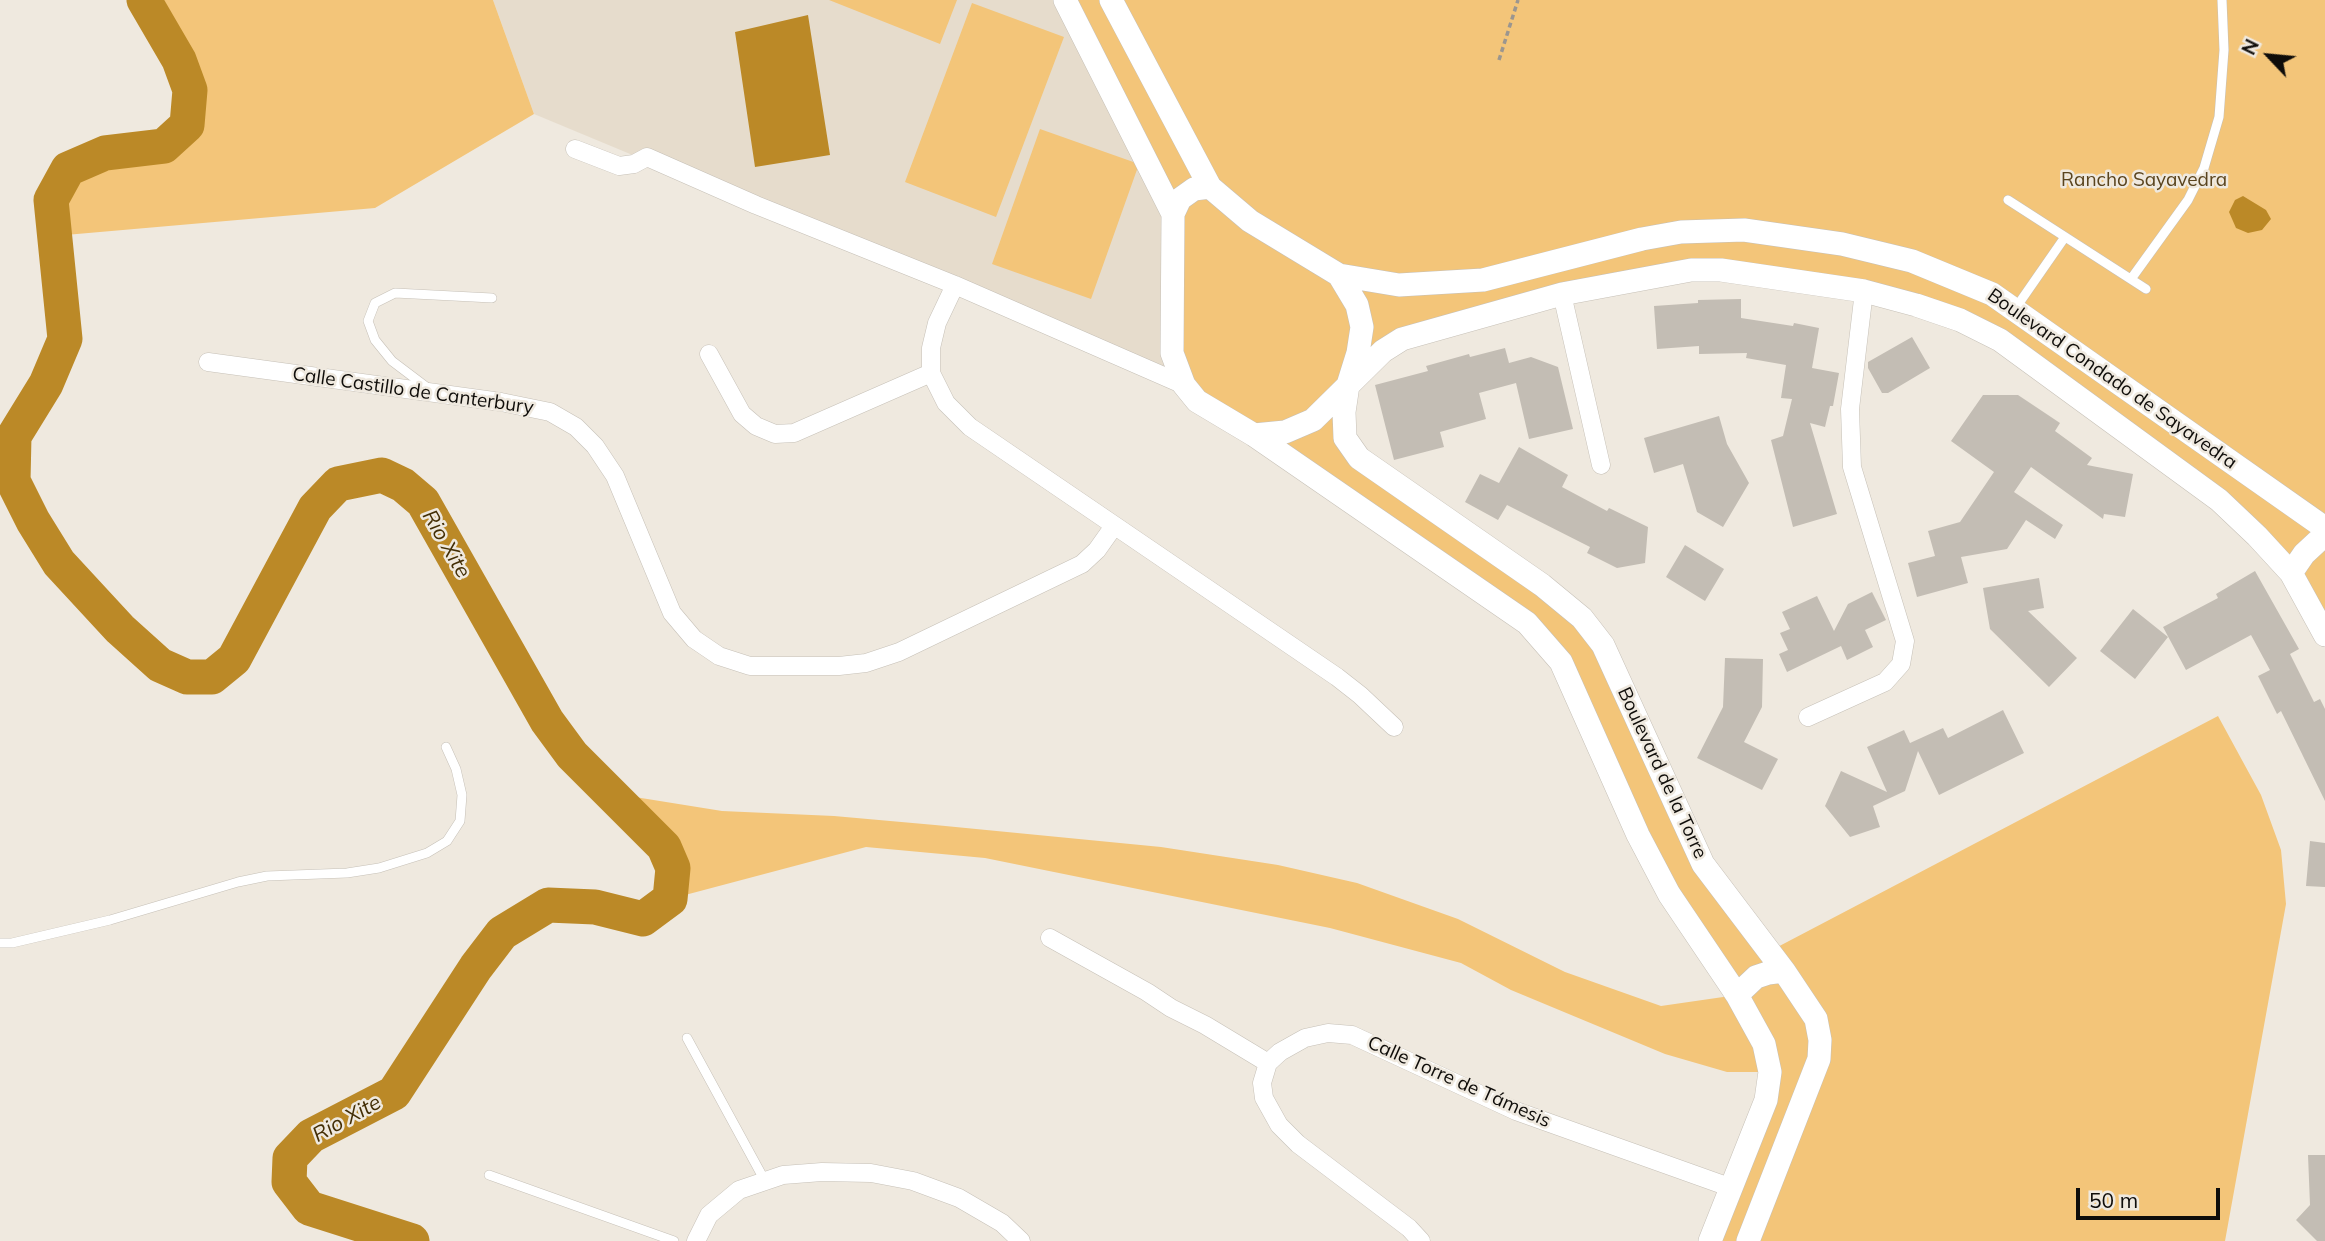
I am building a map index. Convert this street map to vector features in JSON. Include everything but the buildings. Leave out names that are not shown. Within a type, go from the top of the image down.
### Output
[{"type":"street","points":[[1065,0],[1173,214],[1172,353],[1184,385],[1197,401],[1254,435],[1527,623],[1561,662],[1638,835],[1669,894],[1737,995],[1764,1044],[1770,1072],[1766,1100],[1710,1241]]},
{"type":"street","name":"Boulevard Condado de Sayavedra","points":[[1111,0],[1210,187],[1250,221],[1339,275],[1399,285],[1483,280],[1642,239],[1681,232],[1744,230],[1842,244],[1912,261],[1992,294],[2325,528]]},
{"type":"street","points":[[575,149],[619,166],[634,164],[647,157],[756,205],[955,285],[1184,385]]},
{"type":"street","points":[[1173,214],[1181,199],[1194,189],[1210,187]]},
{"type":"street","name":"Boulevard Condado de Sayavedra","points":[[1348,385],[1383,351],[1402,339],[1562,294],[1691,270],[1721,270],[1864,292],[1916,305],[1960,320],[2000,340],[2219,500],[2258,536],[2291,573],[2325,635]]},
{"type":"street","points":[[1254,435],[1285,432],[1312,420],[1348,385],[1358,353],[1362,327],[1357,305],[1339,275]]},
{"type":"street","points":[[955,285],[937,323],[931,348],[931,373],[946,403],[970,427],[1337,677],[1394,727]]},
{"type":"street","points":[[1808,717],[1885,682],[1901,664],[1905,641],[1852,467],[1850,409],[1864,292]]},
{"type":"street","points":[[1562,294],[1601,465]]},
{"type":"street","points":[[709,354],[742,414],[756,426],[775,434],[794,433],[931,373]]},
{"type":"street","name":"Calle Castillo de Canterbury","points":[[208,362],[501,402],[550,412],[576,426],[595,446],[615,477],[672,613],[694,639],[719,656],[750,666],[839,666],[866,663],[899,652],[1082,564],[1097,550],[1114,526]]},
{"type":"street","name":"Boulevard de la Torre","points":[[1348,385],[1344,412],[1345,438],[1359,458],[1542,585],[1582,618],[1603,645],[1703,864],[1784,971],[1816,1019],[1820,1040],[1819,1059],[1748,1241]]},
{"type":"street","points":[[2291,573],[2304,554],[2325,538]]},
{"type":"street","points":[[1050,938],[1268,1063],[1262,1083],[1264,1098],[1279,1125],[1298,1144],[1409,1228],[1421,1241]]},
{"type":"street","points":[[1737,995],[1756,977],[1768,972],[1784,971]]},
{"type":"street","name":"Calle Torre de Támesis","points":[[1268,1063],[1280,1052],[1305,1038],[1328,1033],[1352,1035],[1516,1111],[1732,1188]]},
{"type":"street","points":[[696,1241],[709,1215],[739,1190],[783,1174],[822,1172],[871,1173],[912,1181],[960,1198],[1002,1223],[1021,1241]]},
{"type":"lane","points":[[2131,279],[2188,200],[2203,168],[2219,117],[2224,50],[2222,0]]},
{"type":"lane","points":[[2008,201],[2147,289]]},
{"type":"lane","points":[[2015,309],[2065,237]]},
{"type":"lane","points":[[432,392],[392,361],[375,340],[368,321],[375,303],[395,293],[492,298]]},
{"type":"lane","points":[[0,943],[12,943],[110,920],[238,882],[267,876],[347,873],[379,868],[427,853],[447,841],[460,821],[462,794],[456,769],[446,747]]},
{"type":"lane","points":[[687,1038],[765,1181]]},
{"type":"lane","points":[[489,1175],[674,1241]]},
{"type":"path","points":[[1499,61],[1518,0]]},
{"type":"shaded area","points":[[493,0],[1064,0],[1173,214],[1183,384],[534,114]]},
{"type":"shaded area","points":[[808,15],[830,155],[755,167],[735,32]]},
{"type":"shaded area","points":[[2243,196],[2266,210],[2271,219],[2262,230],[2248,233],[2236,228],[2229,212],[2235,200]]},
{"type":"green space","points":[[144,0],[493,0],[534,114],[375,208],[54,236],[51,200],[68,169],[105,153],[164,146],[187,125],[190,90],[179,60]]},
{"type":"green space","points":[[829,0],[957,0],[940,44]]},
{"type":"green space","name":"Rancho Sayavedra","points":[[1065,0],[2325,0],[2325,635],[2257,536],[1960,320],[1721,270],[1402,339],[1348,383],[1344,439],[1582,618],[1703,864],[1768,952],[2218,716],[2261,795],[2281,850],[2286,904],[2225,1241],[1710,1241],[1770,1072],[1727,1072],[1665,1054],[1511,990],[1461,963],[1330,928],[985,858],[866,847],[670,899],[673,868],[664,847],[610,793],[722,811],[834,816],[935,825],[1161,847],[1278,865],[1357,883],[1458,919],[1565,972],[1661,1006],[1737,995],[1669,894],[1580,702],[1527,623],[1186,383],[1173,214]]},
{"type":"green space","points":[[972,3],[1064,37],[996,217],[905,182]]},
{"type":"green space","points":[[1040,129],[1139,164],[1091,299],[992,264]]},
{"type":"waterway","name":"Rio Xite","points":[[144,0],[179,60],[190,90],[187,125],[164,146],[105,153],[68,169],[51,200],[65,339],[46,384],[14,436],[13,481],[33,521],[59,563],[120,629],[160,665],[187,677],[212,677],[234,659],[315,508],[338,484],[382,475],[403,485],[423,502],[547,721],[572,755],[664,847],[673,868],[670,899],[643,919],[595,907],[548,905],[502,933],[476,967],[394,1093],[311,1136],[290,1158],[289,1182],[309,1208],[412,1241]]}]
